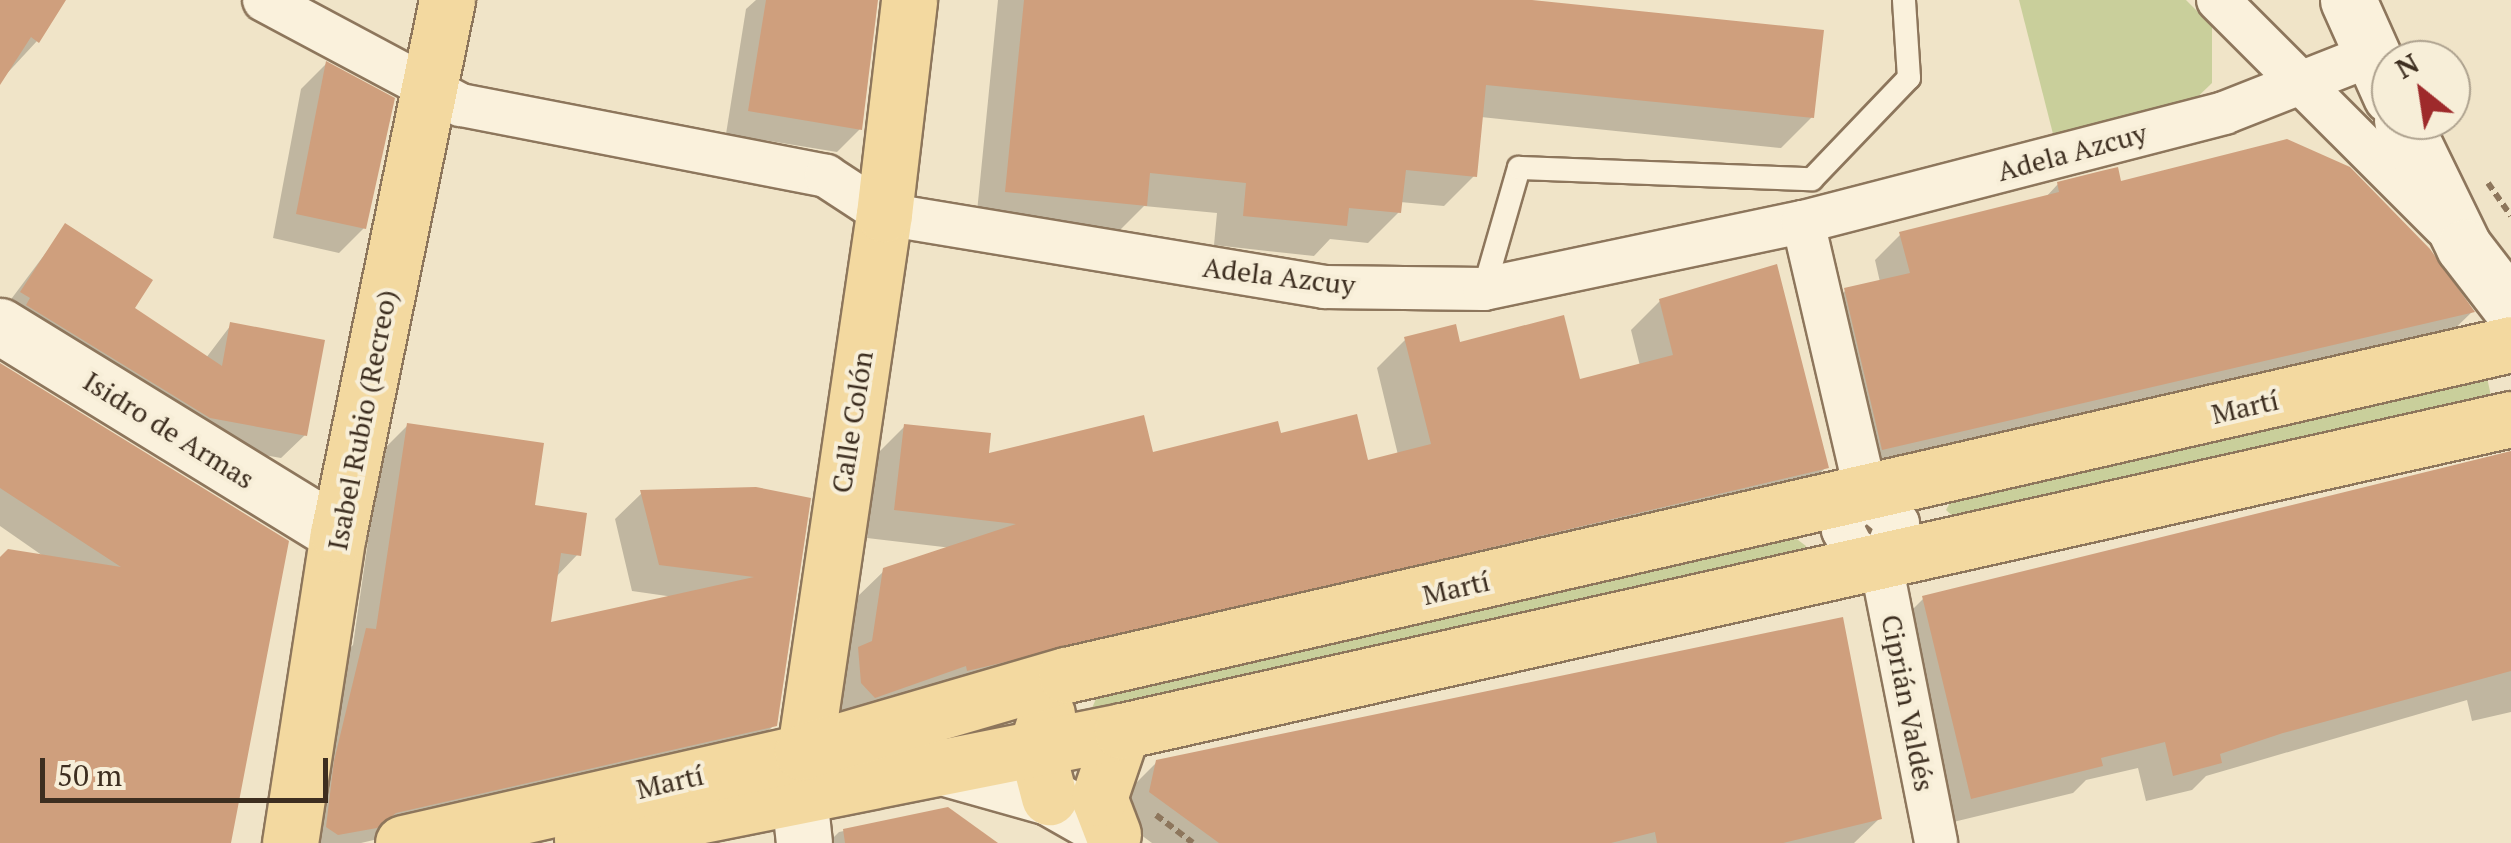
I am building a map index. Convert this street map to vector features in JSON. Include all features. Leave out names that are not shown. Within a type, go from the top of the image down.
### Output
[{"type":"main road","name":"Isabel Rubio (Recreo)","points":[[290,843],[338,534],[446,0]]},
{"type":"main road","name":"Calle Colón","points":[[802,797],[812,682],[884,214],[909,0]]},
{"type":"main road","name":"Martí","points":[[403,843],[802,797],[863,735],[1066,676],[1866,497],[2511,344]]},
{"type":"main road","name":"Martí","points":[[565,843],[802,797],[935,765],[1042,772],[1122,731],[1881,564],[2511,419]]},
{"type":"main road","points":[[1042,772],[1066,676]]},
{"type":"main road","points":[[812,682],[863,735],[935,765]]},
{"type":"main road","points":[[1122,731],[1099,798],[1128,828]]},
{"type":"street","name":"Adela Azcuy","points":[[264,0],[429,83],[461,104],[826,176],[884,214],[1324,287],[1484,288],[1803,222],[2224,113],[2306,84],[2371,77]]},
{"type":"street","points":[[2218,0],[2306,84],[2464,247],[2511,308]]},
{"type":"street","points":[[2348,0],[2371,53]]},
{"type":"street","points":[[2224,113],[2246,85],[2250,32]]},
{"type":"street","points":[[2412,140],[2464,247]]},
{"type":"street","name":"Ciprián Valdés","points":[[1803,222],[1866,497],[1898,524],[1881,564],[1936,843]]},
{"type":"street","name":"Isidro de Armas","points":[[0,326],[338,534]]},
{"type":"street","points":[[1042,772],[1128,828]]},
{"type":"lane","points":[[1484,288],[1519,168],[1812,179],[1908,78],[1904,0]]},
{"type":"path","points":[[1128,828],[1193,843]]},
{"type":"green space","points":[[2019,0],[2186,0],[2212,26],[2212,83],[2184,110],[2053,134]]},
{"type":"green space","points":[[2486,373],[2491,396],[1958,521],[1946,510],[1952,499]]},
{"type":"green space","points":[[1790,534],[1806,546],[1800,559],[1102,716],[1092,708],[1099,692]]},
{"type":"building","points":[[0,0],[66,0],[39,43],[31,37],[0,85]]},
{"type":"building","points":[[766,0],[878,0],[862,130],[748,111]]},
{"type":"building","points":[[1024,0],[1532,0],[1824,30],[1814,118],[1486,85],[1477,177],[1406,170],[1401,213],[1349,208],[1347,226],[1243,216],[1246,183],[1150,173],[1147,206],[1005,192]]},
{"type":"building","points":[[326,61],[395,98],[366,229],[296,214]]},
{"type":"building","points":[[2287,139],[2350,167],[2430,249],[2475,312],[1882,450],[1844,288],[1910,273],[1899,232],[2059,192],[2057,182],[2101,171],[2118,167],[2121,181]]},
{"type":"building","points":[[65,223],[153,280],[135,308],[222,366],[230,322],[325,340],[307,436],[210,418],[26,305],[30,298],[20,292]]},
{"type":"building","points":[[1777,264],[1829,468],[967,671],[966,666],[875,698],[861,683],[858,647],[872,641],[883,568],[1016,524],[894,510],[904,424],[991,433],[989,453],[1144,415],[1153,452],[1278,421],[1281,433],[1357,414],[1368,460],[1431,444],[1404,337],[1456,324],[1460,342],[1564,315],[1580,379],[1673,355],[1659,299]]},
{"type":"building","points":[[0,363],[289,541],[231,843],[0,843],[0,557],[8,549],[121,567],[0,488]]},
{"type":"building","points":[[407,423],[544,443],[535,505],[587,513],[581,556],[561,553],[551,622],[754,577],[659,565],[640,490],[756,487],[811,498],[777,726],[396,813],[377,828],[338,835],[326,827],[334,761],[366,628],[376,629]]},
{"type":"building","points":[[2511,451],[2511,671],[2283,733],[2220,754],[2222,763],[2173,776],[2165,742],[2101,758],[2103,766],[1971,799],[1922,596]]},
{"type":"building","points":[[1843,617],[1882,819],[1783,843],[1657,843],[1655,832],[1611,843],[1219,843],[1149,792],[1156,760]]},
{"type":"building","points":[[948,807],[998,843],[845,843],[843,829]]}]
